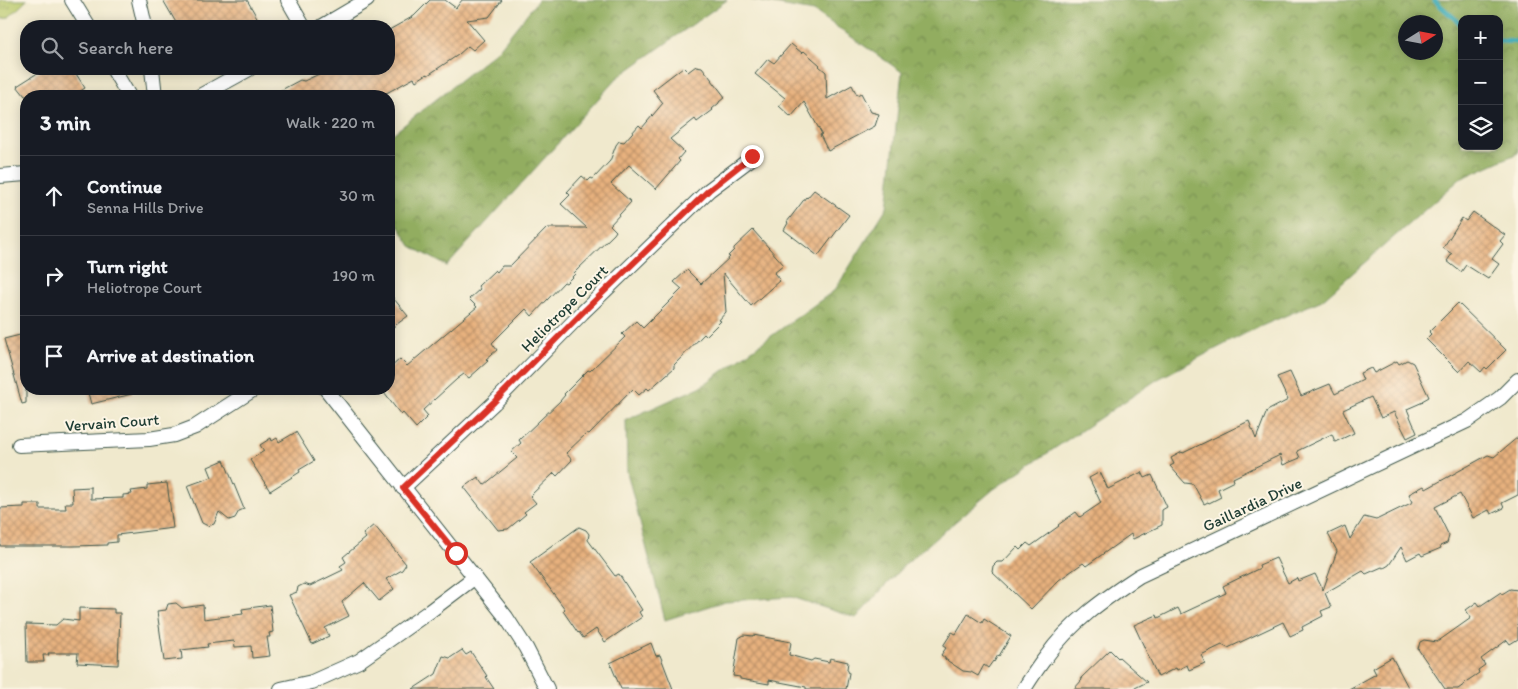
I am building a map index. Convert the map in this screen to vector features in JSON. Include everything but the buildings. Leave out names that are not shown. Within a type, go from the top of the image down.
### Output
[{"type":"street","points":[[72,0],[84,20]]},
{"type":"street","points":[[139,0],[144,20]]},
{"type":"street","points":[[288,0],[300,20]]},
{"type":"street","points":[[333,20],[367,0]]},
{"type":"street","points":[[117,75],[125,90]]},
{"type":"street","points":[[152,75],[154,90]]},
{"type":"street","points":[[211,90],[238,75]]},
{"type":"street","name":"Heliotrope Court","points":[[403,488],[494,402],[582,313],[709,190],[752,156]]},
{"type":"street","points":[[0,176],[20,174]]},
{"type":"street","name":"Gaillardia Drive","points":[[1024,689],[1046,656],[1072,626],[1106,598],[1139,576],[1467,421],[1500,398],[1518,380]]},
{"type":"street","name":"Vervain Court","points":[[19,445],[149,439],[174,435],[195,427],[245,395]]},
{"type":"street","points":[[331,395],[506,617],[522,640],[547,689]]},
{"type":"street","points":[[281,689],[312,682],[359,661],[475,577]]},
{"type":"green space","points":[[0,0],[27,0],[8,18],[0,19]]},
{"type":"green space","points":[[538,0],[727,0],[617,78],[447,266],[411,246],[395,221],[395,132],[498,50]]},
{"type":"green space","points":[[751,0],[1518,0],[1518,153],[1460,179],[1322,300],[1250,331],[1158,379],[994,489],[905,564],[856,618],[791,597],[725,601],[665,620],[627,472],[626,420],[702,386],[835,290],[887,207],[902,72],[814,11]]},
{"type":"waterway","points":[[1434,0],[1458,21]]},
{"type":"waterway","points":[[1503,41],[1518,42]]},
{"type":"route","points":[[456,553],[403,488],[494,402],[582,313],[709,190],[752,156]]}]
